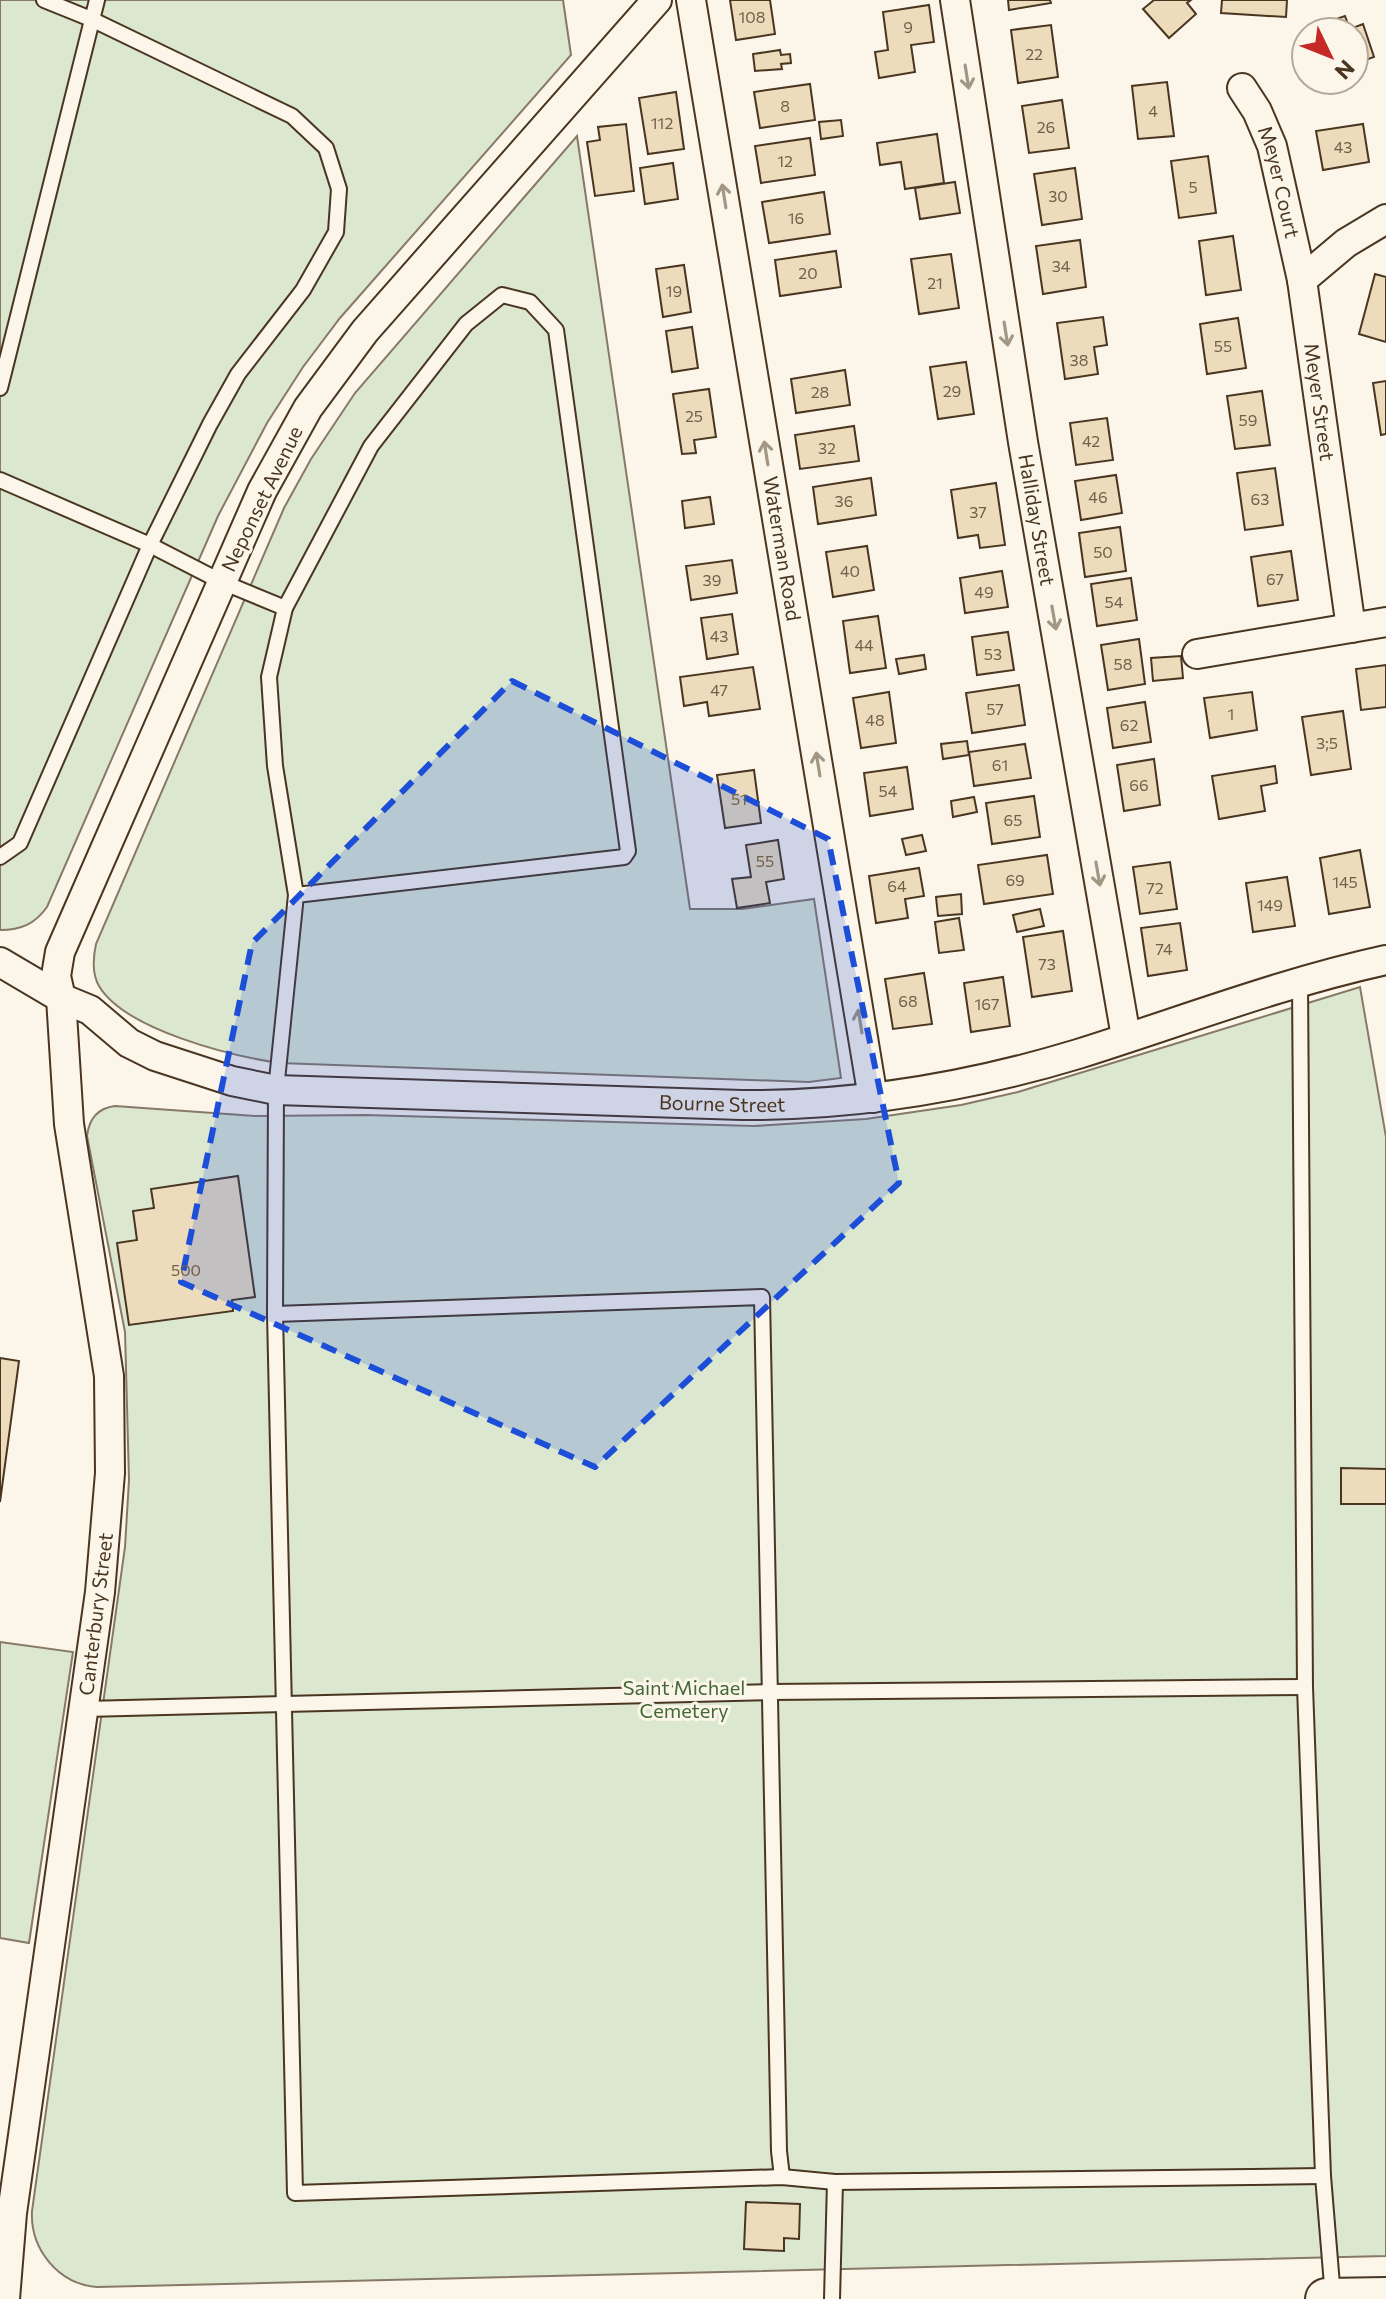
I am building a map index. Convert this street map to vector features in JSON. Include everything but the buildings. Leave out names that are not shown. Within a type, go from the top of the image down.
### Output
[{"type":"main road","points":[[1326,2299],[1386,2298]]},
{"type":"street","name":"Neponset Avenue","points":[[61,998],[56,976],[60,952],[282,451],[335,369],[411,277],[657,0]]},
{"type":"street","name":"Waterman Road","points":[[691,0],[873,1098]]},
{"type":"street","name":"Halliday Street","points":[[955,0],[1023,442],[1126,1037]]},
{"type":"street","name":"Meyer Court","points":[[1242,88],[1257,111],[1272,146],[1302,280]]},
{"type":"street","points":[[1302,280],[1346,243],[1386,219]]},
{"type":"street","name":"Meyer Street","points":[[1302,280],[1351,628]]},
{"type":"street","points":[[1197,654],[1386,622]]},
{"type":"street","name":"Bourne Street","points":[[61,998],[90,1010],[129,1043],[155,1056],[232,1081],[276,1090],[805,1104],[873,1098],[989,1078],[1300,982],[1386,960]]},
{"type":"street","points":[[0,962],[61,998]]},
{"type":"street","name":"Canterbury Street","points":[[5,2299],[12,2213],[105,1549],[111,1412],[103,1327],[69,1124],[61,998]]},
{"type":"lane","points":[[0,857],[20,843],[150,545],[210,424],[238,374],[303,290],[336,232],[339,189],[326,148],[292,116],[91,19],[44,0]]},
{"type":"lane","points":[[0,388],[97,0]]},
{"type":"lane","points":[[296,895],[624,857],[628,851],[556,330],[530,302],[502,295],[466,324],[371,446],[285,608],[269,677],[275,766],[296,895],[276,1090],[275,1314],[295,2193],[782,2177],[835,2182],[1323,2176]]},
{"type":"lane","points":[[0,480],[285,608]]},
{"type":"lane","points":[[1300,982],[1305,1687],[1323,2176],[1333,2299]]},
{"type":"lane","points":[[275,1314],[762,1297],[779,2151],[782,2177]]},
{"type":"lane","points":[[85,1709],[770,1692],[1305,1687]]},
{"type":"lane","points":[[832,2299],[835,2182]]},
{"type":"highlighted area","points":[[512,681],[828,839],[899,1183],[595,1467],[181,1282],[252,943]]},
{"type":"green space","points":[[0,0],[563,0],[571,55],[340,318],[303,367],[267,423],[218,516],[47,907],[27,925],[0,930]]},
{"type":"green space","points":[[577,136],[690,909],[742,909],[814,899],[841,1078],[809,1082],[279,1063],[208,1047],[155,1028],[112,1002],[99,986],[94,966],[96,944],[284,508],[311,459],[355,393]]},
{"type":"green space","name":"Saint Michael Cemetery","points":[[1360,987],[1386,1137],[1386,2256],[97,2287],[70,2279],[49,2262],[36,2238],[32,2211],[125,1547],[129,1480],[125,1332],[87,1136],[95,1115],[115,1106],[255,1116],[365,1115],[754,1126],[866,1119],[961,1105],[1018,1092]]},
{"type":"green space","points":[[0,1642],[73,1652],[29,1943],[0,1938]]}]
